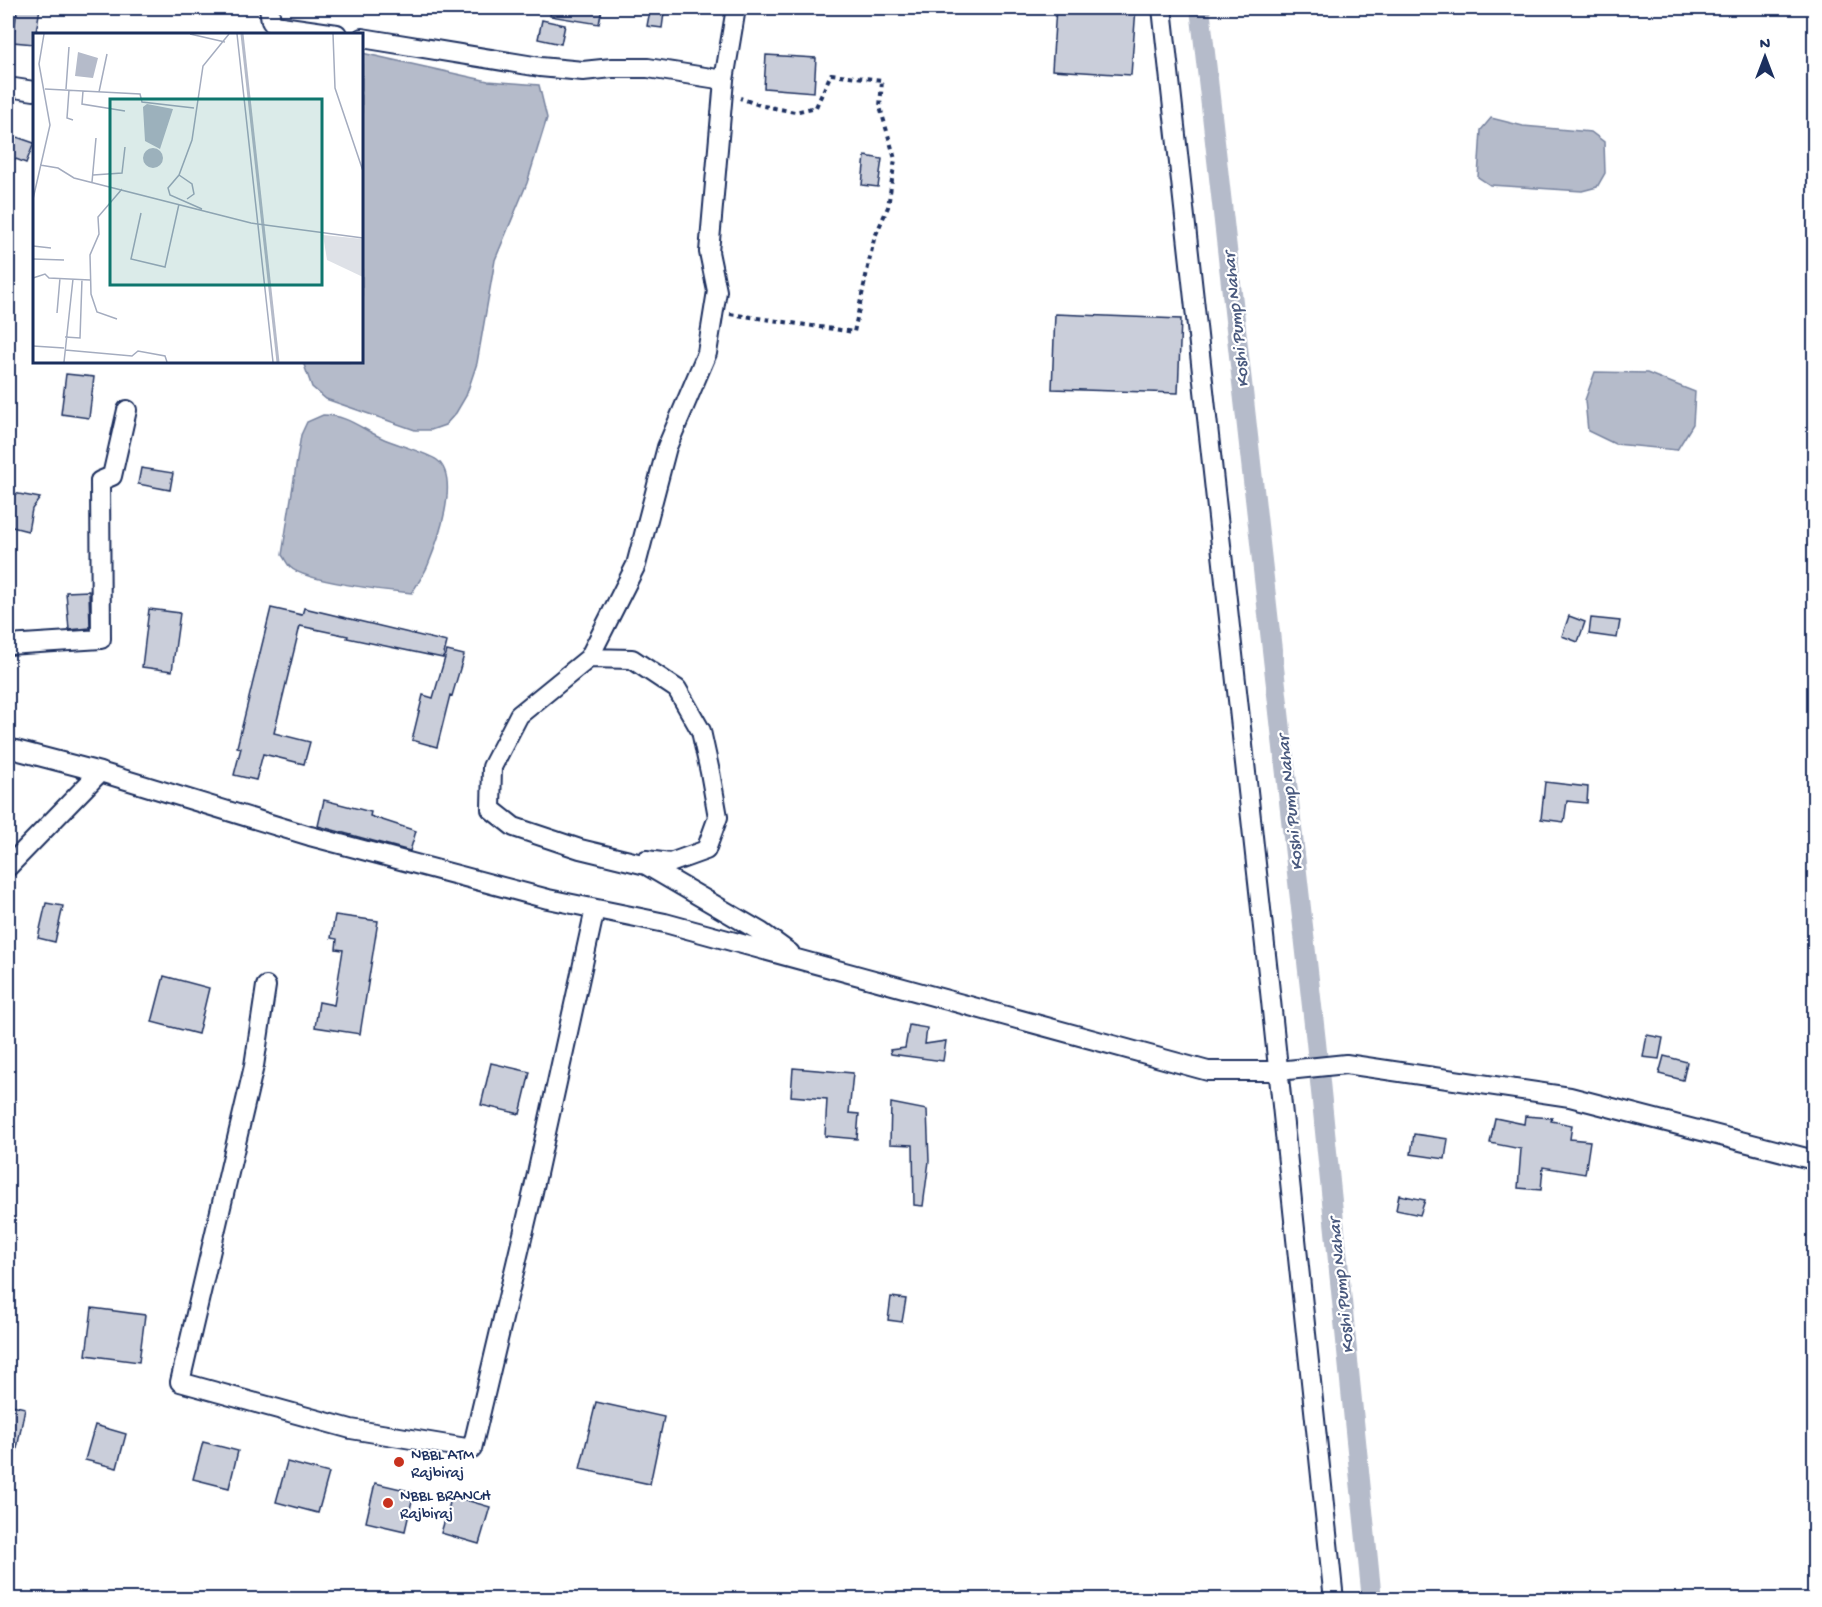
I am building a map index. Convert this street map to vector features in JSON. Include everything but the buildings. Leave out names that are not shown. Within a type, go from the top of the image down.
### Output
[{"type":"street","points":[[269,8],[274,25],[330,33]]},
{"type":"street","points":[[736,8],[724,86],[709,252],[717,291],[707,353],[667,447],[636,565],[589,658],[519,715],[492,767],[491,809],[514,827],[580,849],[646,865],[761,932],[799,960]]},
{"type":"street","points":[[1162,8],[1334,1599]]},
{"type":"street","points":[[363,38],[540,68],[583,71],[648,68],[724,86]]},
{"type":"street","points":[[8,87],[33,91]]},
{"type":"street","points":[[8,645],[101,639],[100,481],[112,476],[127,410]]},
{"type":"street","points":[[580,849],[670,863],[706,850],[718,816],[701,731],[677,688],[632,659],[589,658]]},
{"type":"street","points":[[8,748],[100,772],[310,836],[548,899],[665,923],[1208,1071],[1278,1071],[1346,1064],[1570,1097],[1815,1160]]},
{"type":"street","points":[[8,867],[100,772]]},
{"type":"street","points":[[266,986],[254,1066],[180,1382],[351,1429],[472,1449],[533,1192],[595,909]]},
{"type":"path","points":[[714,312],[854,332],[874,239],[888,207],[895,159],[880,107],[882,80],[831,74],[816,107],[795,112],[759,105],[724,86]]},
{"type":"water","points":[[363,53],[488,81],[539,85],[547,118],[527,183],[495,260],[477,363],[466,396],[456,413],[445,425],[431,430],[415,430],[326,399],[312,387],[303,363],[363,363]]},
{"type":"water","points":[[1491,118],[1523,126],[1591,132],[1604,142],[1605,173],[1597,187],[1582,191],[1490,185],[1478,177],[1481,130]]},
{"type":"water","points":[[1595,372],[1647,373],[1695,392],[1693,424],[1677,450],[1615,444],[1588,431],[1585,400]]},
{"type":"water","points":[[323,415],[339,417],[382,438],[426,454],[437,460],[444,469],[447,495],[441,527],[426,569],[412,593],[348,585],[312,577],[290,567],[282,555],[301,435],[307,422]]},
{"type":"waterway","name":"Koshi Pump Nahar","points":[[1200,8],[1316,1042],[1372,1600]]},
{"type":"place","name":"NBBL ATM Rajbiraj","points":[[399,1462]]},
{"type":"place","name":"NBBL BRANCH Rajbiraj","points":[[388,1503]]}]
